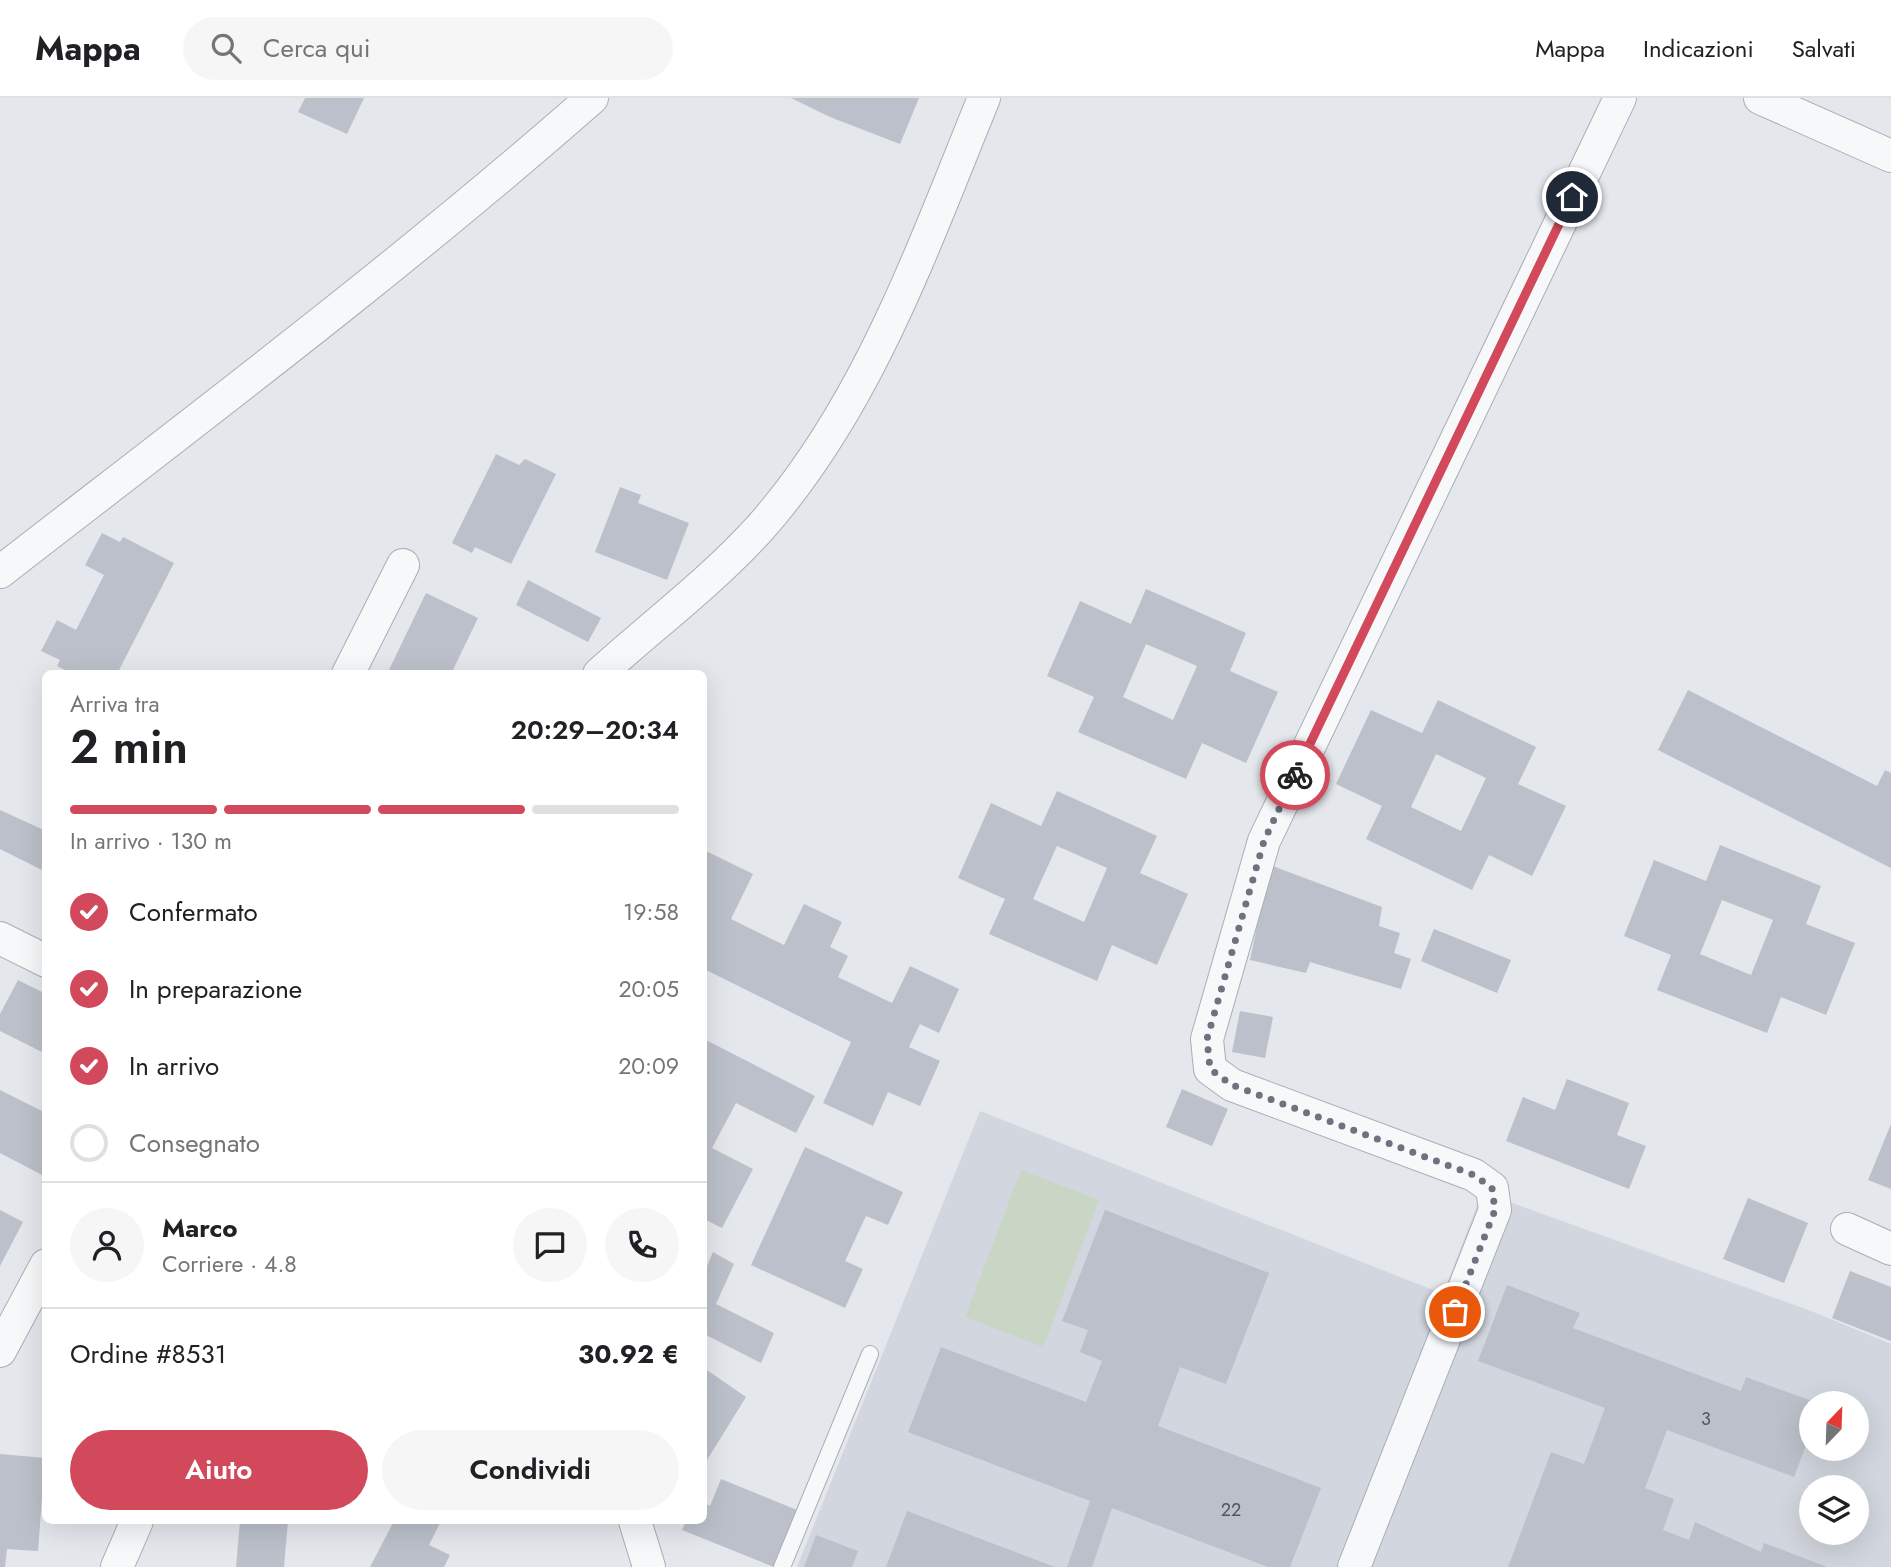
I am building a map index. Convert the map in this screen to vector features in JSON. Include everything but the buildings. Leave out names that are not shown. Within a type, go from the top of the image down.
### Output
[{"type":"street","points":[[0,572],[352,299],[592,98]]},
{"type":"street","points":[[604,670],[717,574],[761,527],[825,442],[855,390],[910,280],[984,98]]},
{"type":"street","points":[[1354,1567],[1495,1210],[1492,1188],[1474,1175],[1232,1085],[1210,1069],[1207,1039],[1264,841],[1620,98]]},
{"type":"street","points":[[1760,98],[1891,156]]},
{"type":"street","points":[[350,670],[403,565]]},
{"type":"street","points":[[0,938],[42,959]]},
{"type":"street","points":[[1847,1229],[1891,1249]]},
{"type":"street","points":[[0,1351],[42,1272]]},
{"type":"street","points":[[117,1567],[136,1524]]},
{"type":"street","points":[[636,1524],[654,1566]]},
{"type":"lane","points":[[782,1567],[870,1354]]},
{"type":"shaded area","points":[[980,1111],[1443,1294],[1482,1192],[1811,1311],[1891,1344],[1891,1567],[797,1567]]},
{"type":"green space","points":[[1021,1170],[1099,1200],[1043,1347],[965,1317]]},
{"type":"way so far","points":[[1295,775],[1264,841],[1207,1039],[1210,1069],[1232,1085],[1474,1175],[1492,1188],[1495,1210],[1455,1312]]},
{"type":"route","points":[[1295,775],[1572,197]]}]
